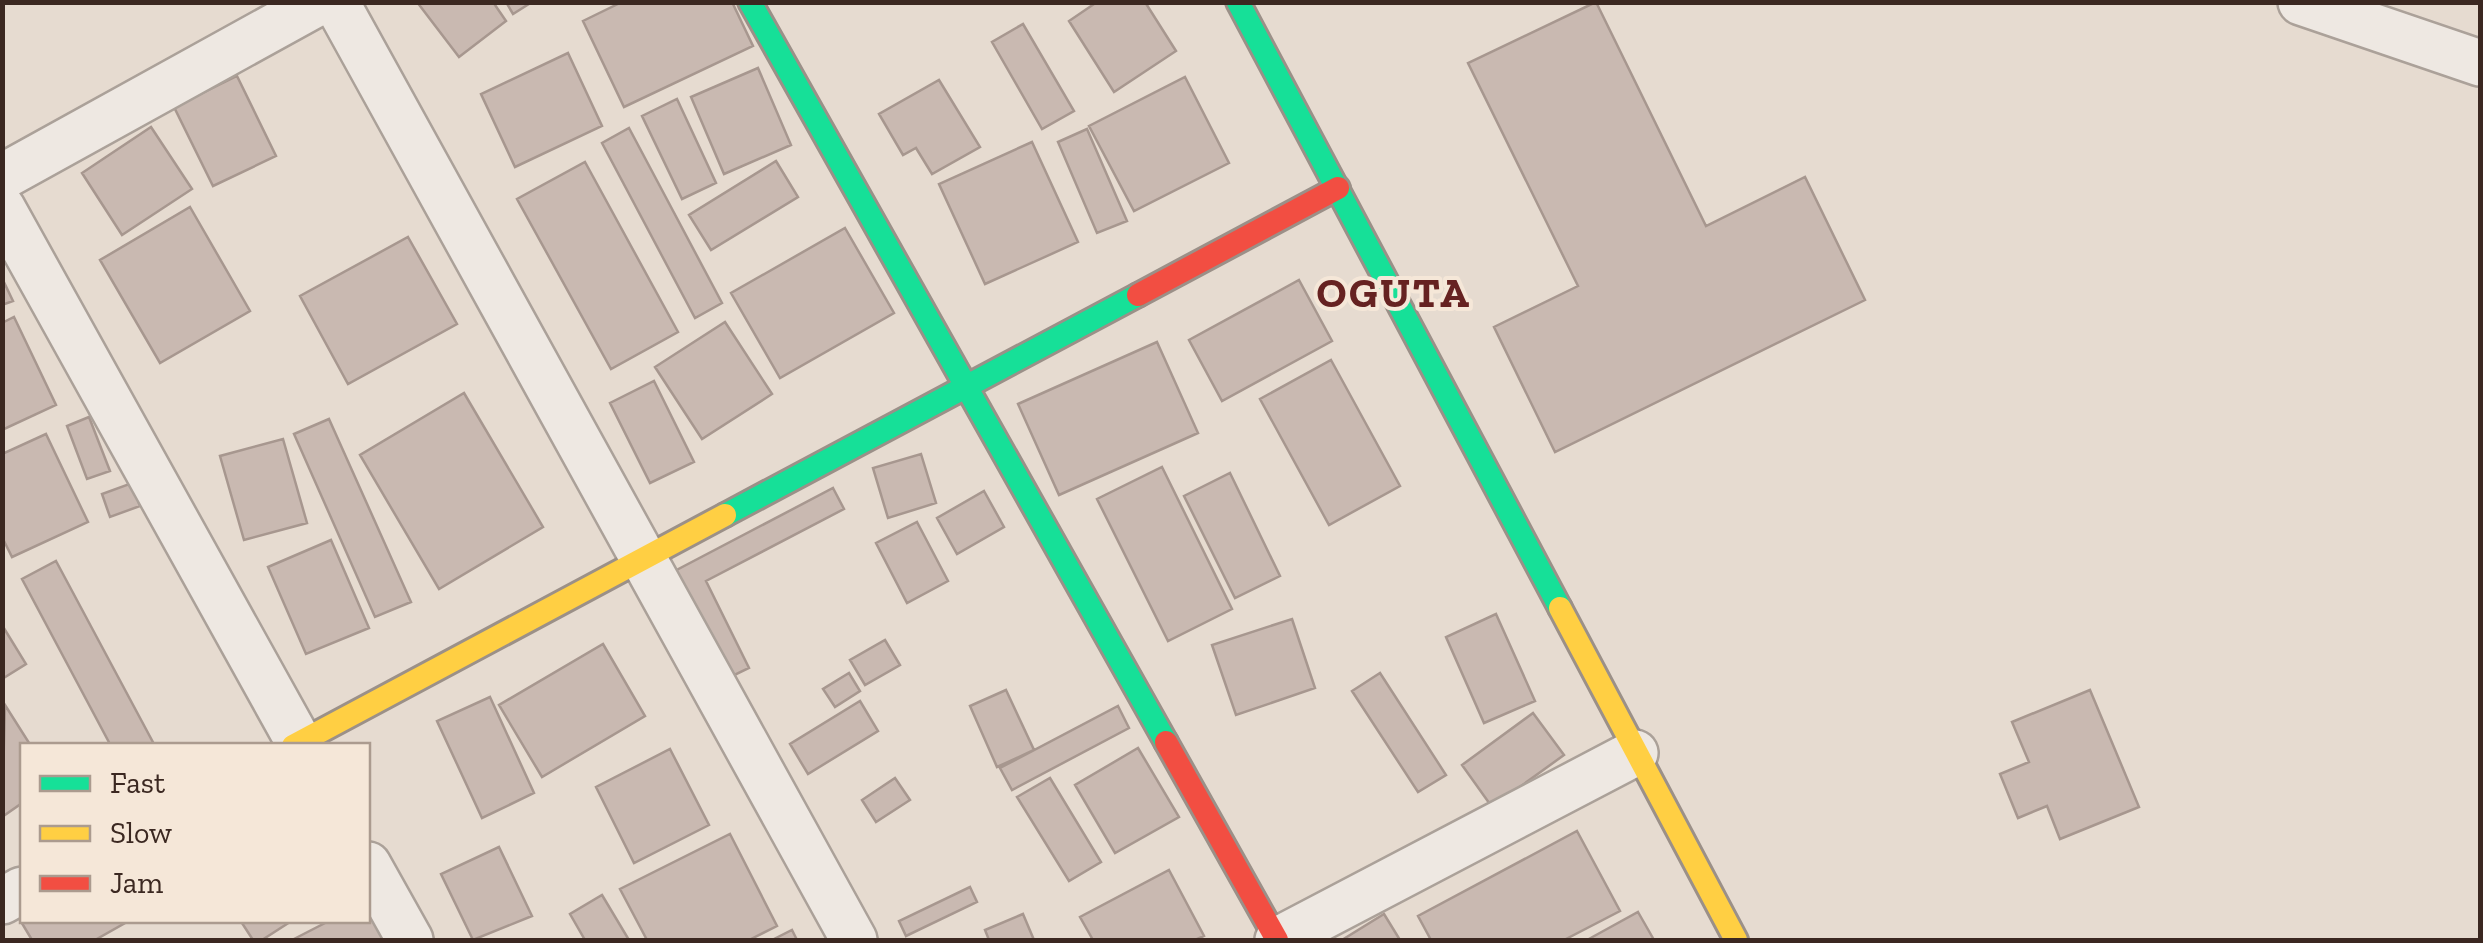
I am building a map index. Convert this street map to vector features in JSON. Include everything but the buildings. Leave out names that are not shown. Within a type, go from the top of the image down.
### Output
[{"type":"street","points":[[2,177],[319,2]]},
{"type":"street","points":[[336,2],[854,940]]},
{"type":"street","points":[[750,2],[1278,940],[1635,753]]},
{"type":"street","points":[[1238,2],[1736,940]]},
{"type":"street","points":[[2302,2],[2480,63]]},
{"type":"street","points":[[300,743],[1338,188]]},
{"type":"street","points":[[2,208],[297,743]]},
{"type":"street","points":[[370,869],[410,940]]},
{"type":"traffic: fast","points":[[750,2],[1166,742]]},
{"type":"traffic: fast","points":[[1238,2],[1560,608]]},
{"type":"traffic: fast","points":[[725,515],[1138,295]]},
{"type":"traffic: slow","points":[[299,743],[725,515]]},
{"type":"traffic: slow","points":[[1560,608],[1736,940]]},
{"type":"traffic: jam","points":[[1138,295],[1338,188]]},
{"type":"traffic: jam","points":[[1166,742],[1277,940]]},
{"type":"district","name":"OGUTA","points":[[1394,292]]}]
